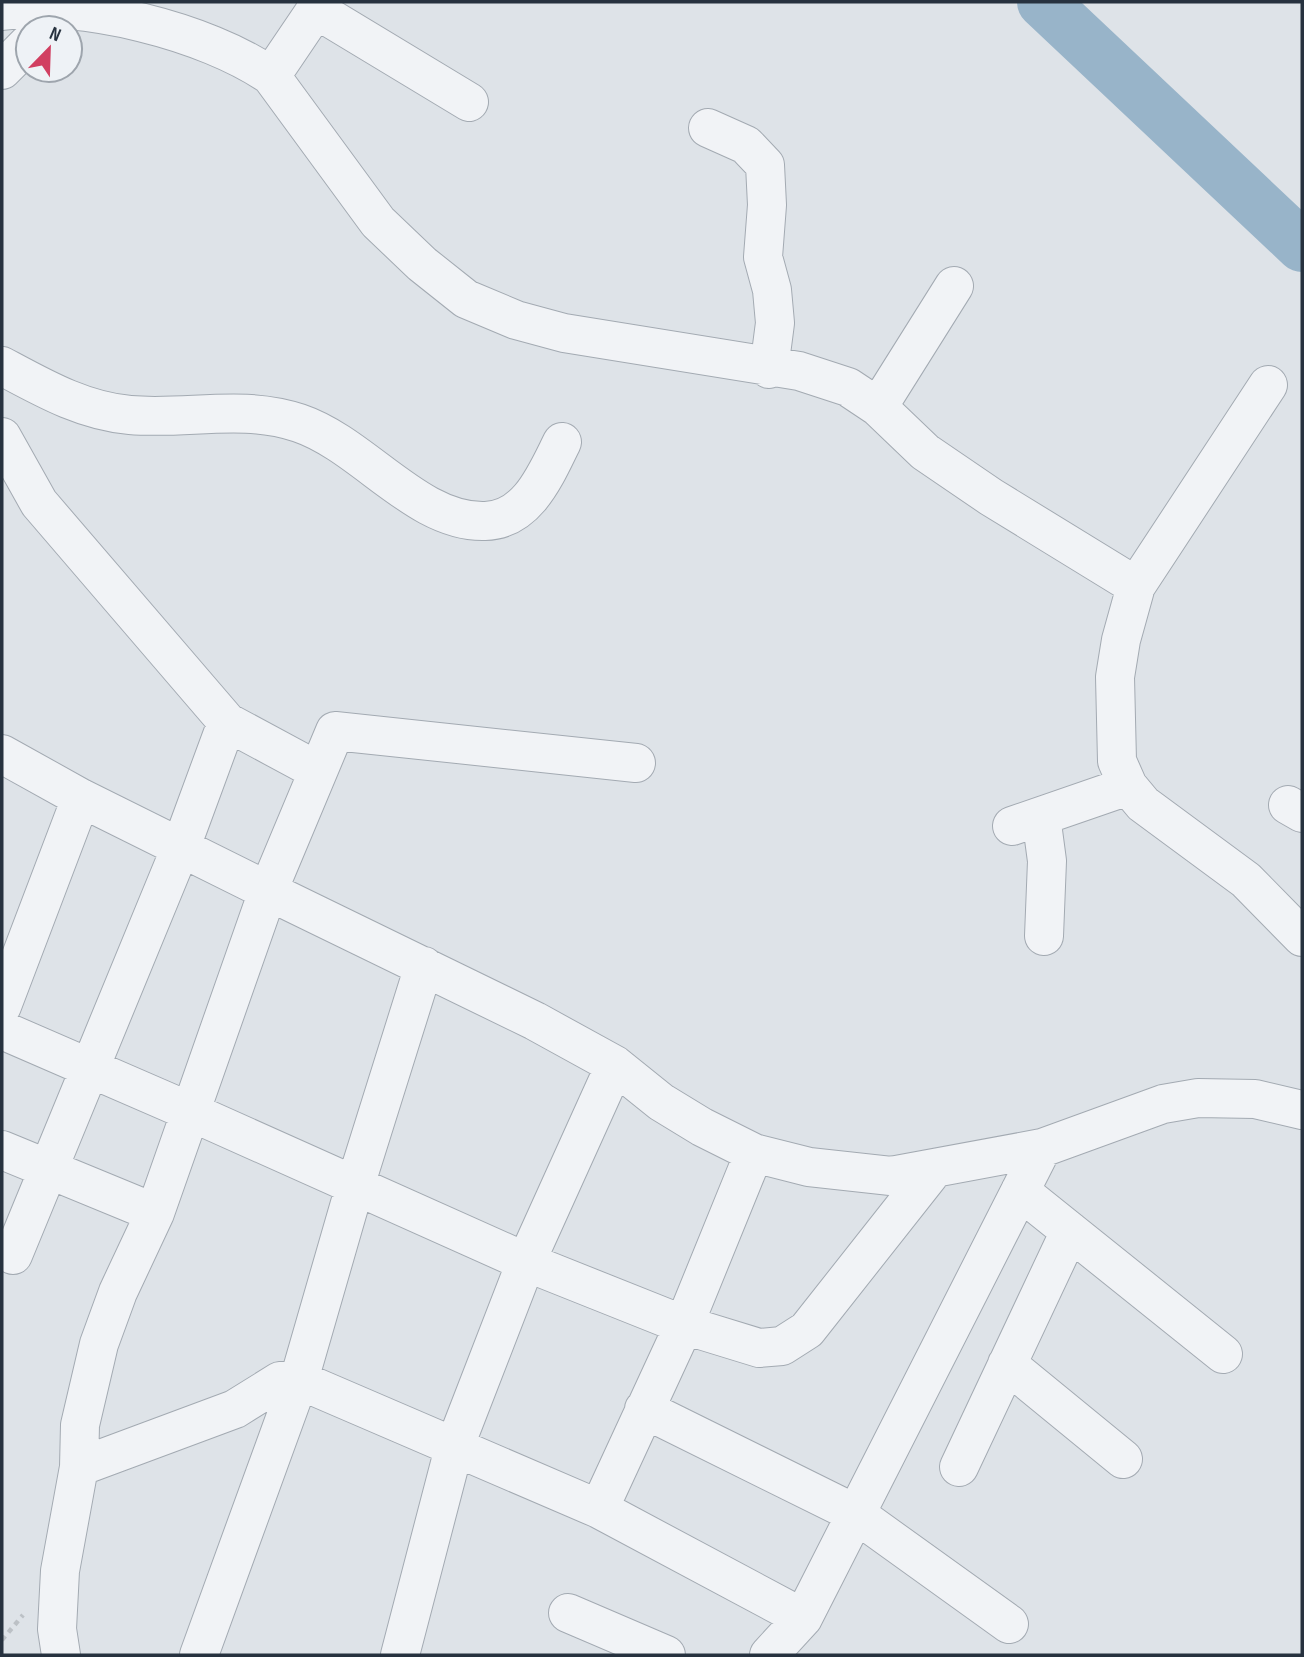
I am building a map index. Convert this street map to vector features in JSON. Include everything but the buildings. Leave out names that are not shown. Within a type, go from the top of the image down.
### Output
[{"type":"street","points":[[271,76],[318,6],[469,102]]},
{"type":"street","points":[[2,11],[21,14]]},
{"type":"street","points":[[84,16],[100,15],[220,46],[271,76],[378,222],[422,264],[466,299],[516,320],[564,333],[769,369],[799,371],[848,387],[878,407],[909,439],[973,485],[1136,586]]},
{"type":"street","points":[[708,128],[746,145],[765,165],[767,178],[763,257],[772,290],[775,323],[769,369]]},
{"type":"street","points":[[878,407],[954,286]]},
{"type":"street","points":[[2,366],[79,405],[129,415],[248,412],[299,424],[326,434],[358,453],[423,505],[476,520],[500,519],[515,512],[542,482],[562,442]]},
{"type":"street","points":[[1268,385],[1136,586],[1121,640],[1115,677],[1117,761],[1128,786],[1143,804],[1246,880],[1302,937]]},
{"type":"street","points":[[2,437],[40,503],[227,722],[318,771]]},
{"type":"street","points":[[13,1255],[181,847],[227,722]]},
{"type":"street","points":[[61,1655],[57,1629],[60,1572],[79,1467],[80,1424],[99,1344],[118,1292],[155,1213],[268,891],[335,731],[636,763]]},
{"type":"street","points":[[2,754],[81,798],[535,1021],[615,1065],[661,1102],[754,1153],[808,1167],[891,1176],[1042,1148],[1163,1104],[1198,1098],[1255,1099],[1302,1110]]},
{"type":"street","points":[[1044,936],[1047,861],[1027,821],[1128,786]]},
{"type":"street","points":[[2,1006],[81,798]]},
{"type":"street","points":[[200,1655],[299,1380],[355,1186],[424,967]]},
{"type":"street","points":[[2,1030],[191,1111],[526,1262],[684,1325],[759,1348],[774,1348],[792,1342],[807,1330],[934,1169]]},
{"type":"street","points":[[400,1655],[454,1448],[526,1262],[615,1065]]},
{"type":"street","points":[[769,1655],[803,1618],[1042,1148]]},
{"type":"street","points":[[2,1150],[155,1213]]},
{"type":"street","points":[[599,1509],[684,1325],[754,1153]]},
{"type":"street","points":[[1020,1191],[1223,1354]]},
{"type":"street","points":[[959,1467],[1070,1231]]},
{"type":"street","points":[[1007,1364],[1123,1459]]},
{"type":"street","points":[[79,1467],[235,1409],[280,1381],[299,1380],[599,1509],[803,1618]]},
{"type":"street","points":[[644,1409],[856,1514],[1009,1624]]},
{"type":"street","points":[[568,1613],[666,1655]]},
{"type":"waterway","points":[[1043,2],[1302,246]]}]
